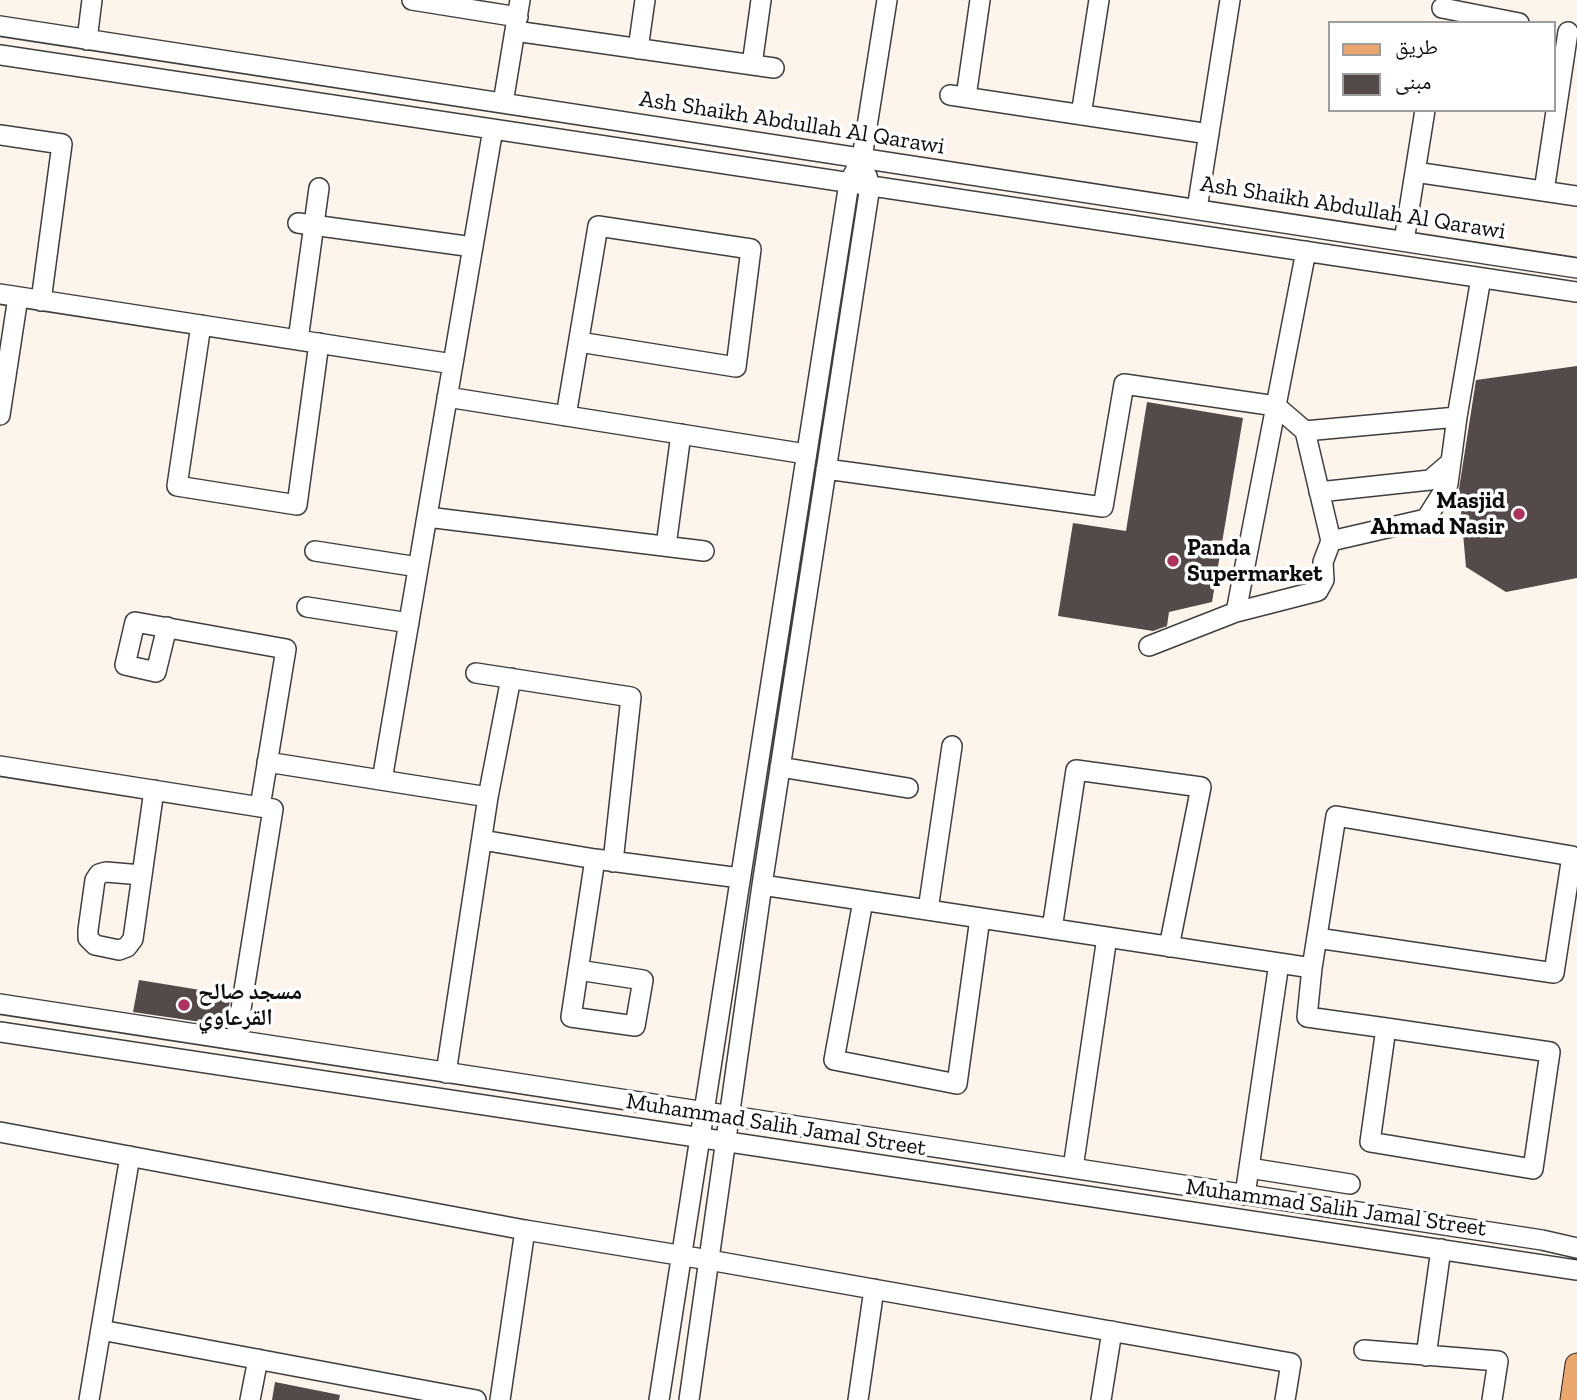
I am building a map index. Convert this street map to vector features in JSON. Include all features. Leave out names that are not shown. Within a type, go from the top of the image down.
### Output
[{"type":"main road","points":[[1572,1400],[1577,1365]]},
{"type":"street","points":[[88,40],[92,0]]},
{"type":"street","points":[[412,0],[518,16],[638,49],[774,68]]},
{"type":"street","points":[[638,49],[645,0]]},
{"type":"street","points":[[752,65],[761,0]]},
{"type":"street","points":[[659,1400],[849,183],[862,158],[887,0]]},
{"type":"street","points":[[980,0],[958,96],[1209,134]]},
{"type":"street","points":[[1081,115],[1099,0]]},
{"type":"street","points":[[1197,209],[1230,0]]},
{"type":"street","points":[[1442,10],[1507,21]]},
{"type":"street","points":[[503,103],[518,16]]},
{"type":"street","name":"Ash Shaikh Abdullah Al Qarawi","points":[[0,26],[1577,268]]},
{"type":"street","points":[[1556,104],[1566,31]]},
{"type":"street","points":[[0,55],[1577,292]]},
{"type":"street","points":[[1404,241],[1425,112]]},
{"type":"street","points":[[1544,191],[1555,112]]},
{"type":"street","points":[[382,780],[493,129]]},
{"type":"street","points":[[0,135],[62,144],[41,301]]},
{"type":"street","points":[[689,1400],[762,886],[870,186],[862,158]]},
{"type":"street","points":[[1415,172],[1577,196]]},
{"type":"street","points":[[298,340],[306,224],[319,188]]},
{"type":"street","points":[[306,224],[473,247]]},
{"type":"street","points":[[566,416],[598,226],[751,249],[736,367],[579,342]]},
{"type":"street","points":[[1236,612],[1306,251]]},
{"type":"street","points":[[1331,541],[1426,519],[1448,484],[1481,278]]},
{"type":"street","points":[[0,415],[9,296],[453,364]]},
{"type":"street","points":[[201,325],[177,486],[296,505],[319,343]]},
{"type":"street","points":[[826,470],[1103,507],[1124,384],[1276,406],[1305,431],[1331,541],[1323,562],[1324,580],[1318,591],[1236,612],[1149,646]]},
{"type":"street","points":[[447,397],[806,454]]},
{"type":"street","points":[[1305,431],[1457,417]]},
{"type":"street","points":[[666,546],[681,434]]},
{"type":"street","points":[[1319,492],[1430,480],[1451,462]]},
{"type":"street","points":[[427,517],[704,551]]},
{"type":"street","points":[[315,551],[418,568]]},
{"type":"street","points":[[307,607],[409,623]]},
{"type":"street","points":[[167,627],[286,649],[260,807]]},
{"type":"street","points":[[476,673],[631,697],[604,860],[578,970]]},
{"type":"street","points":[[446,1073],[488,797],[511,678]]},
{"type":"street","points":[[928,910],[952,746]]},
{"type":"street","points":[[267,762],[488,797]]},
{"type":"street","points":[[0,766],[273,809],[236,1040]]},
{"type":"street","points":[[780,766],[908,788]]},
{"type":"street","points":[[1052,929],[1076,770],[1201,787],[1169,947]]},
{"type":"street","points":[[142,874],[154,790]]},
{"type":"street","points":[[1317,938],[1554,973],[1572,856],[1336,816],[1312,968],[1307,1017],[1386,1028],[1550,1052],[1532,1169],[1370,1142],[1386,1028]]},
{"type":"street","points":[[482,840],[740,878]]},
{"type":"street","points":[[762,886],[1312,968]]},
{"type":"street","points":[[863,901],[834,1060],[957,1084],[980,918]]},
{"type":"street","points":[[1073,1168],[1107,937]]},
{"type":"street","points":[[1245,1195],[1279,963]]},
{"type":"street","name":"Muhammad Salih Jamal Street","points":[[0,1004],[1542,1240],[1577,1248]]},
{"type":"street","name":"Muhammad Salih Jamal Street","points":[[0,1032],[1577,1270]]},
{"type":"street","points":[[0,1132],[525,1230],[1291,1363],[1285,1400]]},
{"type":"street","points":[[89,1400],[130,1156]]},
{"type":"street","points":[[1249,1168],[1350,1184]]},
{"type":"street","points":[[500,1400],[525,1230]]},
{"type":"street","points":[[1426,1356],[1441,1249]]},
{"type":"street","points":[[858,1400],[874,1289]]},
{"type":"street","points":[[101,1330],[476,1400]]},
{"type":"street","points":[[1101,1400],[1112,1331]]},
{"type":"street","points":[[1364,1350],[1498,1361],[1492,1400]]},
{"type":"street","points":[[250,1400],[258,1359]]},
{"type":"building","name":"Masjid Ahmad Nasir","points":[[1577,366],[1577,578],[1506,592],[1466,567],[1459,489],[1476,380]]},
{"type":"building","points":[[1147,402],[1243,418],[1212,602],[1169,612],[1167,626],[1153,631],[1058,616],[1073,523],[1126,531]]},
{"type":"building","name":"مسجد صالح القرعاوي","points":[[139,980],[231,995],[226,1022],[201,1022],[133,1012]]},
{"type":"building","points":[[275,1382],[340,1395],[339,1400],[272,1400]]},
{"type":"place","name":"Masjid Ahmad Nasir","points":[[1519,514]]},
{"type":"place","name":"Panda Supermarket","points":[[1173,561]]},
{"type":"place","name":"مسجد صالح القرعاوي","points":[[184,1005]]}]
